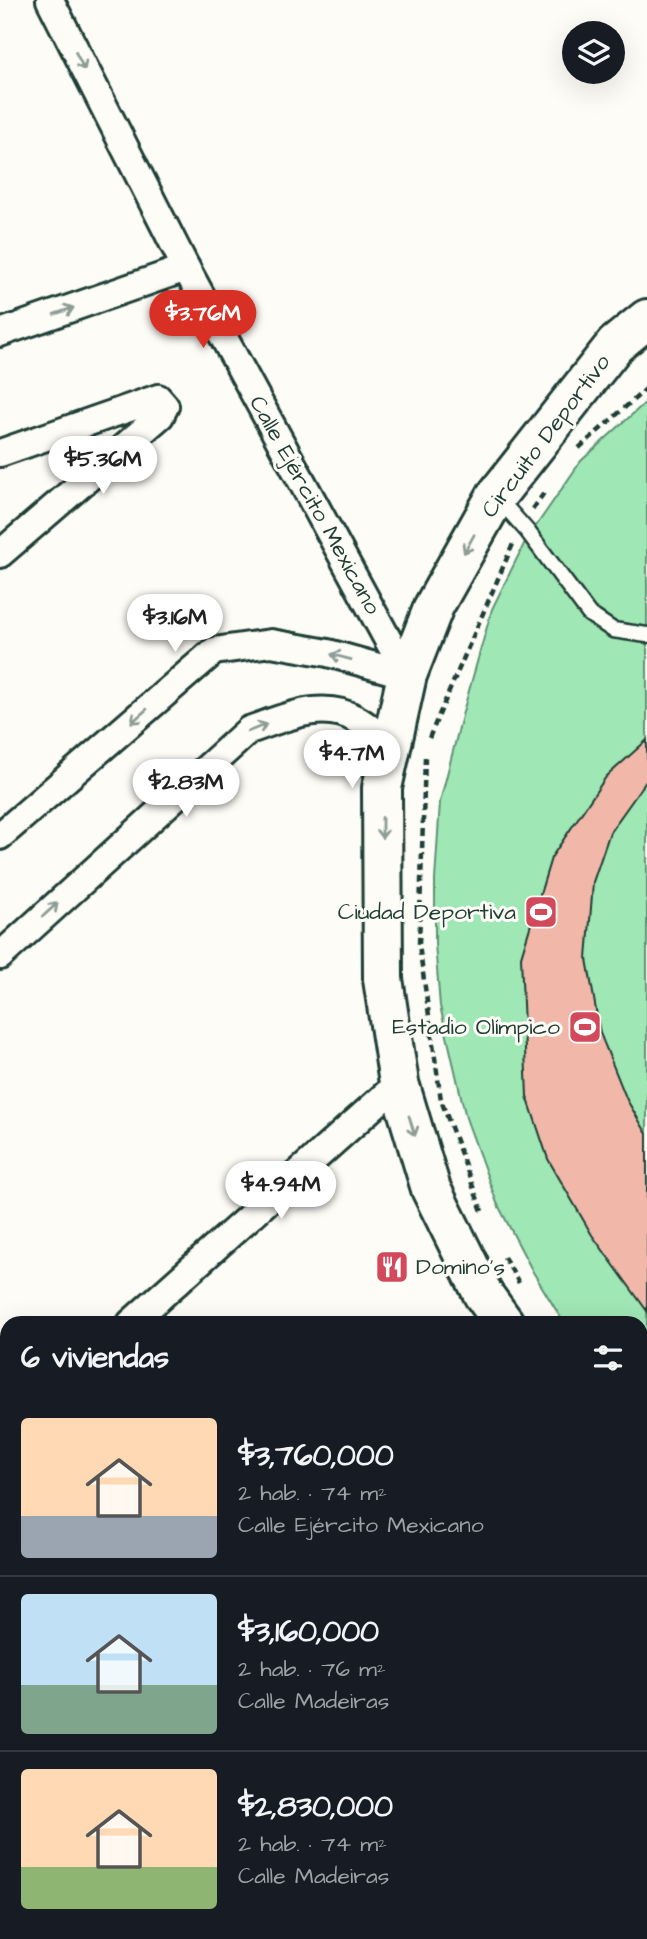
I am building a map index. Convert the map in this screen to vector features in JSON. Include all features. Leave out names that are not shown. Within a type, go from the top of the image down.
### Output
[{"type":"main road","name":"Circuito Deportivo","points":[[499,1316],[483,1294],[431,1189],[399,1083],[383,979],[382,788],[407,675],[434,606],[496,496],[615,345],[647,319]]},
{"type":"street","name":"Calle Ejército Mexicano","points":[[50,0],[186,268],[407,675]]},
{"type":"street","points":[[0,333],[186,268]]},
{"type":"street","points":[[0,453],[159,398],[166,406],[160,416],[0,554]]},
{"type":"street","points":[[0,836],[215,651],[271,643],[328,653],[407,675]]},
{"type":"street","points":[[0,956],[248,730],[301,712],[325,710],[356,718],[391,747]]},
{"type":"street","points":[[139,1316],[399,1083]]},
{"type":"lane","points":[[496,496],[522,524],[589,614],[613,631],[647,635]]},
{"type":"path","points":[[572,454],[647,388]]},
{"type":"path","points":[[486,1223],[441,1100],[419,944],[425,747],[522,524],[550,484]]},
{"type":"path","points":[[498,1245],[522,1290]]},
{"type":"green space","name":"Ciudad Deportiva","points":[[647,401],[647,1316],[560,1316],[533,1272],[497,1203],[466,1118],[440,1006],[435,944],[435,880],[440,802],[492,609],[525,542],[581,461]]},
{"type":"building","name":"Estadio Olímpico","points":[[647,740],[647,780],[610,832],[593,882],[587,959],[600,1033],[627,1100],[647,1134],[647,1311],[592,1235],[548,1159],[527,1096],[521,957],[551,858],[606,777]]},
{"type":"place","name":"Ciudad Deportiva","points":[[541,912]]},
{"type":"place","name":"Estadio Olímpico","points":[[585,1027]]},
{"type":"place","name":"Domino's","points":[[392,1267]]}]
